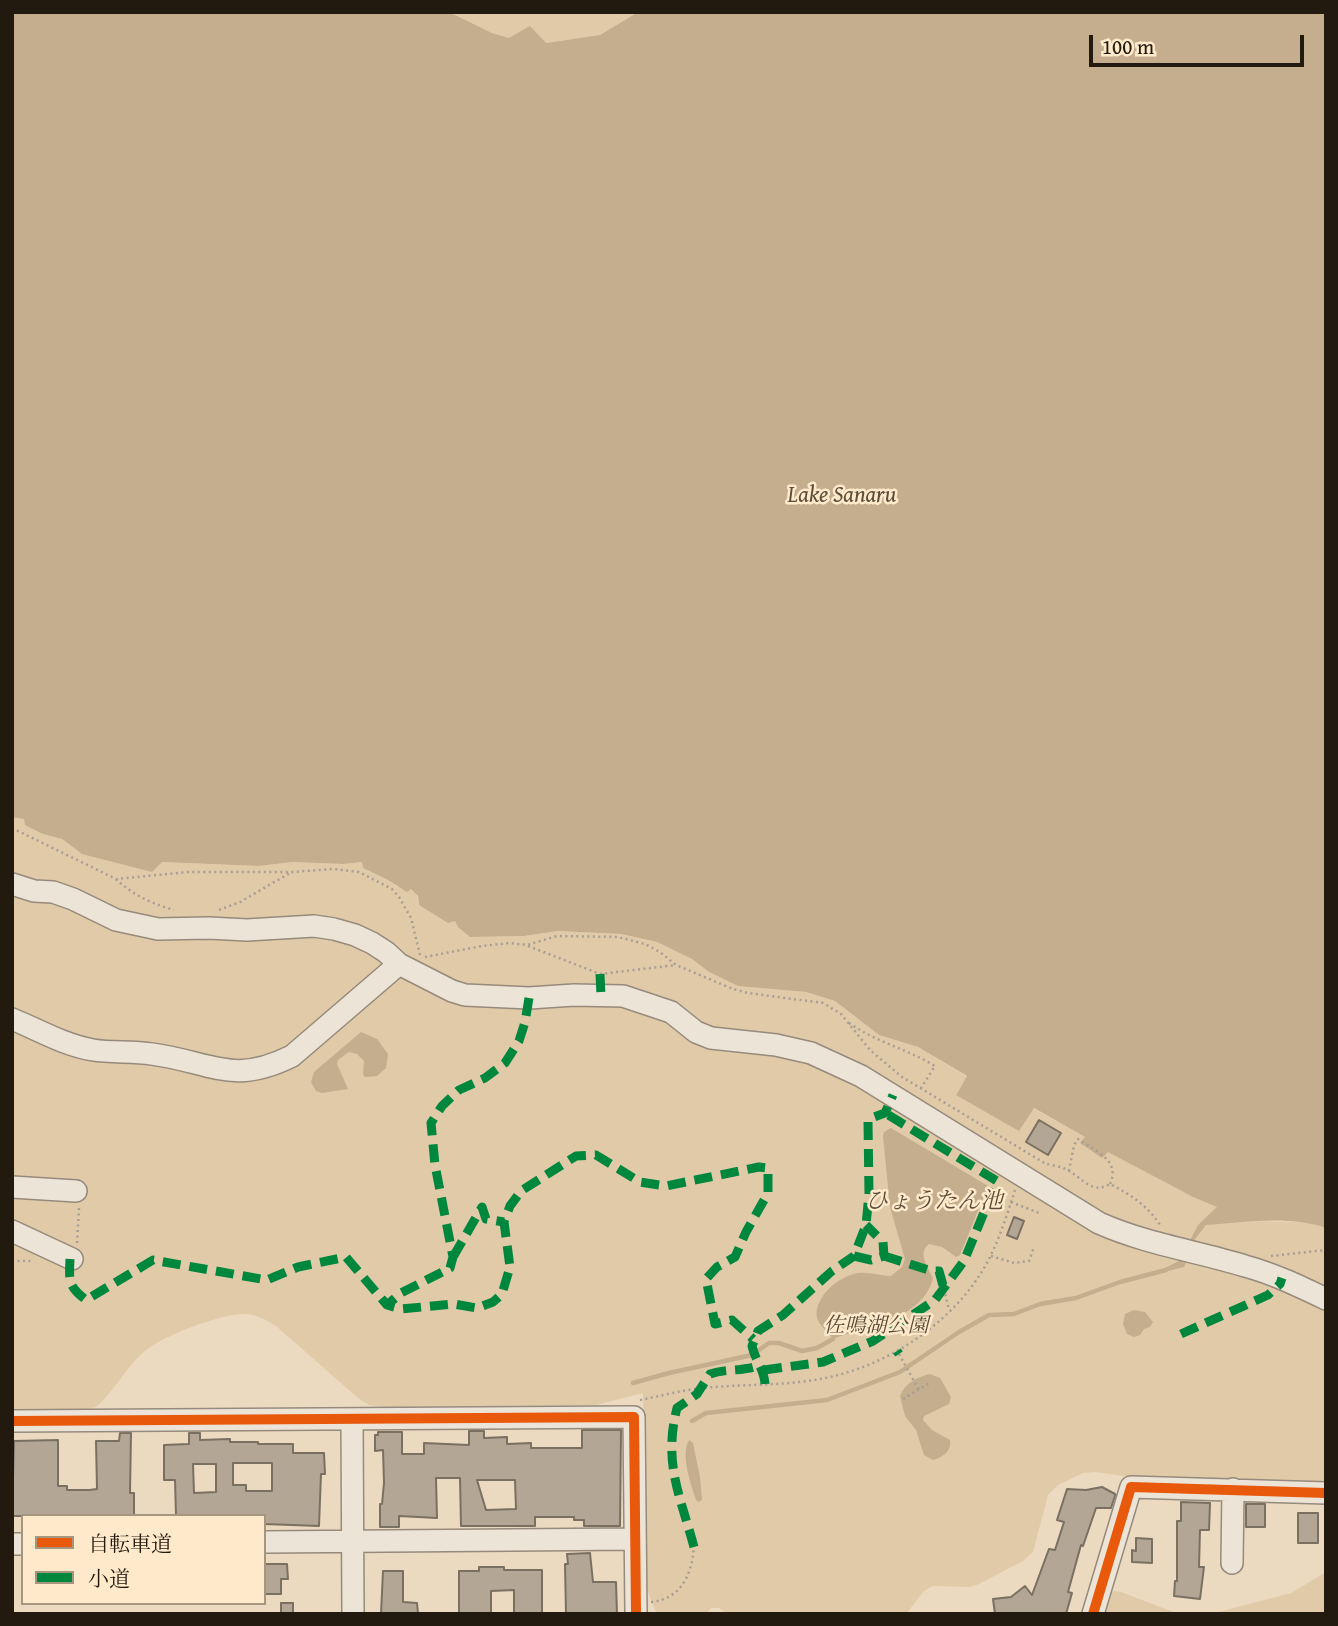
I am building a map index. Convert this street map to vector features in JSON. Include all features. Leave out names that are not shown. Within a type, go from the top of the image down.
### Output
[{"type":"street","points":[[12,884],[34,891],[53,892],[116,920],[158,929],[247,930],[314,926],[334,929],[355,934],[386,952],[398,964],[465,995],[529,998],[623,996],[671,1012],[696,1032],[711,1038],[776,1045],[811,1053],[861,1076],[1099,1223],[1119,1232],[1169,1239],[1198,1254],[1282,1278],[1326,1299]]},
{"type":"street","points":[[12,1019],[73,1045],[152,1054],[228,1072],[250,1071],[272,1066],[292,1056],[398,964]]},
{"type":"street","points":[[12,1187],[76,1191]]},
{"type":"street","points":[[12,1231],[72,1259]]},
{"type":"street","points":[[12,1422],[634,1417],[636,1614]]},
{"type":"street","points":[[352,1419],[354,1614]]},
{"type":"street","points":[[1093,1614],[1132,1487],[1326,1493]]},
{"type":"street","points":[[1232,1563],[1233,1489]]},
{"type":"street","points":[[266,1542],[635,1539]]},
{"type":"path","points":[[12,828],[116,879],[139,896],[180,912]]},
{"type":"path","points":[[116,879],[188,872],[347,869],[359,872],[392,889],[411,918],[420,958],[509,943],[527,945],[600,974],[676,965]]},
{"type":"path","points":[[213,911],[240,902],[292,872]]},
{"type":"path","points":[[527,945],[557,936],[618,937],[645,944],[676,965],[748,993],[822,1003],[833,1007],[878,1058],[921,1088],[1046,1164],[1065,1168],[1069,1171],[1094,1188],[1110,1184],[1114,1173],[1107,1159],[1078,1139],[1074,1145],[1069,1171]]},
{"type":"path","points":[[847,1021],[877,1041],[913,1052],[935,1066],[921,1088]]},
{"type":"path","points":[[637,1400],[702,1388],[817,1380],[856,1370],[916,1339],[969,1289],[990,1256],[1020,1175]]},
{"type":"path","points":[[1110,1184],[1124,1191],[1148,1210],[1169,1239]]},
{"type":"path","points":[[72,1259],[76,1259],[80,1192],[76,1191]]},
{"type":"path","points":[[1011,1202],[1039,1213]]},
{"type":"path","points":[[990,1256],[1014,1263],[1029,1261],[1034,1247]]},
{"type":"path","points":[[1261,1257],[1326,1250]]},
{"type":"path","points":[[944,1289],[949,1310]]},
{"type":"path","points":[[899,1354],[919,1390]]},
{"type":"path","points":[[903,1399],[931,1382]]},
{"type":"path","points":[[661,1601],[679,1588],[692,1569],[694,1547]]},
{"type":"green space","points":[[449,12],[638,12],[600,35],[546,43],[492,33]]},
{"type":"green space","name":"佐鳴湖公園","points":[[12,817],[24,818],[43,834],[62,839],[82,854],[162,862],[259,866],[293,862],[362,862],[363,868],[397,887],[411,889],[417,894],[419,905],[455,921],[470,937],[524,936],[558,931],[621,934],[657,942],[738,986],[806,992],[835,1001],[879,1035],[918,1047],[967,1077],[956,1094],[1019,1130],[1033,1108],[1181,1191],[1210,1202],[1246,1221],[1312,1222],[1326,1228],[1326,1485],[1152,1480],[1096,1472],[1083,1473],[1058,1485],[1048,1495],[1033,1552],[1023,1561],[969,1587],[932,1586],[924,1591],[906,1614],[728,1614],[719,1608],[711,1608],[706,1614],[657,1614],[645,1585],[643,1393],[596,1405],[369,1405],[276,1326],[258,1317],[236,1314],[209,1321],[154,1344],[139,1356],[96,1407],[12,1410]]},
{"type":"green space","points":[[1326,1572],[1326,1614],[1211,1614],[1291,1593]]},
{"type":"green space","points":[[1114,1591],[1179,1614],[1100,1614],[1108,1594]]},
{"type":"water","name":"Lake Sanaru","points":[[12,12],[449,12],[492,33],[509,38],[530,26],[546,43],[600,35],[638,12],[1326,12],[1326,1228],[1283,1221],[1206,1225],[1195,1239],[1184,1267],[1164,1272],[1165,1268],[1179,1261],[1198,1225],[1217,1207],[1108,1152],[1102,1158],[1080,1143],[1085,1137],[1034,1108],[1019,1131],[956,1095],[967,1076],[918,1047],[879,1035],[835,1001],[806,992],[738,986],[657,942],[621,934],[558,931],[524,936],[470,937],[455,921],[448,923],[419,905],[418,896],[411,889],[407,892],[363,868],[362,862],[293,862],[259,866],[162,862],[152,872],[82,854],[62,839],[43,834],[25,825],[24,819],[12,817]]},
{"type":"water","points":[[361,1032],[377,1039],[388,1054],[386,1068],[377,1076],[365,1077],[364,1061],[357,1054],[349,1052],[338,1060],[337,1064],[348,1089],[322,1093],[316,1091],[311,1082],[314,1072]]},
{"type":"water","name":"ひょうたん池","points":[[891,1128],[988,1186],[960,1255],[956,1257],[942,1247],[929,1244],[926,1248],[924,1256],[933,1278],[920,1301],[881,1326],[833,1339],[817,1318],[819,1302],[829,1288],[844,1278],[859,1273],[891,1276],[902,1267],[905,1259],[890,1207],[883,1136],[884,1132]]},
{"type":"water","points":[[1134,1310],[1145,1312],[1153,1322],[1140,1335],[1134,1337],[1127,1334],[1123,1324],[1125,1314]]},
{"type":"water","points":[[930,1374],[940,1378],[951,1397],[949,1404],[924,1416],[923,1420],[932,1430],[950,1440],[946,1453],[933,1460],[924,1455],[916,1430],[905,1416],[900,1396],[912,1381]]},
{"type":"water","points":[[689,1440],[693,1443],[700,1477],[702,1500],[699,1502],[696,1500],[687,1470],[686,1453]]},
{"type":"building","points":[[1039,1120],[1061,1133],[1048,1155],[1026,1142]]},
{"type":"building","points":[[1014,1217],[1024,1221],[1017,1239],[1007,1235]]},
{"type":"building","points":[[582,1430],[621,1430],[620,1526],[584,1526],[584,1520],[574,1520],[574,1517],[535,1517],[535,1526],[461,1526],[460,1478],[436,1478],[437,1518],[399,1516],[399,1527],[380,1527],[384,1483],[383,1450],[375,1451],[375,1435],[378,1435],[378,1432],[402,1432],[402,1454],[424,1454],[424,1443],[469,1445],[469,1431],[484,1431],[484,1438],[507,1437],[507,1444],[531,1443],[531,1448],[582,1448]],"holes":[[[477,1480],[515,1480],[516,1509],[486,1510]]]},
{"type":"building","points":[[120,1433],[131,1433],[130,1493],[134,1493],[134,1514],[12,1516],[14,1441],[58,1440],[58,1486],[67,1486],[67,1490],[89,1490],[97,1489],[96,1441],[119,1441]]},
{"type":"building","points":[[189,1433],[200,1433],[200,1440],[230,1439],[230,1442],[293,1444],[293,1453],[324,1453],[325,1474],[321,1474],[319,1526],[266,1524],[266,1514],[176,1514],[175,1480],[164,1480],[164,1445],[189,1444]],"holes":[[[233,1463],[272,1463],[272,1491],[246,1491],[246,1485],[233,1485]],[[193,1464],[216,1464],[216,1492],[194,1493]]]},
{"type":"building","points":[[1102,1487],[1115,1496],[1111,1508],[1096,1508],[1083,1546],[1081,1545],[1068,1592],[1072,1593],[1066,1614],[995,1614],[993,1599],[1011,1597],[1025,1586],[1032,1595],[1049,1549],[1055,1550],[1064,1522],[1057,1520],[1067,1489]]},
{"type":"building","points":[[1181,1502],[1210,1503],[1209,1530],[1200,1530],[1199,1567],[1204,1567],[1200,1599],[1174,1596],[1177,1581],[1177,1521],[1181,1521]]},
{"type":"building","points":[[1246,1504],[1265,1504],[1265,1527],[1246,1527]]},
{"type":"building","points":[[1298,1513],[1318,1513],[1318,1543],[1298,1543]]},
{"type":"building","points":[[1136,1538],[1152,1539],[1152,1563],[1132,1562],[1132,1550],[1136,1551]]},
{"type":"building","points":[[590,1553],[593,1582],[616,1582],[617,1614],[566,1614],[567,1554]]},
{"type":"building","points":[[266,1564],[287,1564],[288,1579],[281,1579],[281,1594],[266,1594]]},
{"type":"building","points":[[479,1567],[542,1570],[542,1614],[514,1614],[514,1590],[491,1591],[491,1614],[459,1614],[459,1571],[479,1571]]},
{"type":"building","points":[[383,1571],[403,1571],[403,1602],[417,1603],[418,1614],[381,1614]]},
{"type":"building","points":[[281,1603],[293,1603],[293,1614],[281,1614]]},
{"type":"waterway","points":[[692,1421],[706,1413],[827,1400],[900,1372],[989,1315],[1014,1314],[1040,1304],[1076,1298],[1120,1282],[1166,1270]]},
{"type":"waterway","points":[[633,1383],[752,1355],[769,1343],[779,1343],[802,1351],[817,1348],[833,1339]]},
{"type":"marked path","points":[[600,974],[601,995]]},
{"type":"marked path","points":[[529,998],[519,1041],[505,1063],[485,1078],[459,1090],[442,1106],[431,1123],[435,1165],[453,1257],[450,1268],[401,1293],[387,1305],[401,1309],[454,1304],[477,1308],[493,1302],[502,1294],[510,1267],[504,1222],[510,1206],[521,1191],[576,1156],[596,1155],[640,1182],[666,1186],[759,1167],[768,1168],[768,1193],[735,1257],[717,1267],[706,1279],[715,1324],[732,1320],[753,1339]]},
{"type":"marked path","points":[[765,1384],[752,1346],[758,1331],[783,1315],[832,1271],[854,1256],[866,1225],[869,1194],[868,1122],[871,1118],[885,1113],[893,1095]]},
{"type":"marked path","points":[[764,1370],[823,1362],[873,1341],[935,1300],[964,1261],[997,1181],[885,1113]]},
{"type":"marked path","points":[[453,1257],[482,1207],[486,1219],[504,1222]]},
{"type":"marked path","points":[[854,1256],[871,1260],[884,1256],[883,1242],[866,1225]]},
{"type":"marked path","points":[[884,1256],[939,1271],[944,1289]]},
{"type":"marked path","points":[[70,1259],[71,1282],[86,1300],[153,1260],[267,1280],[298,1267],[346,1257],[387,1305]]},
{"type":"marked path","points":[[1181,1334],[1268,1295],[1280,1284],[1282,1278]]},
{"type":"marked path","points":[[694,1547],[675,1479],[672,1446],[677,1408],[697,1394],[710,1374],[760,1365]]},
{"type":"cycle path","points":[[12,1421],[634,1417],[636,1614]]},
{"type":"cycle path","points":[[1093,1614],[1131,1487],[1326,1493]]}]
